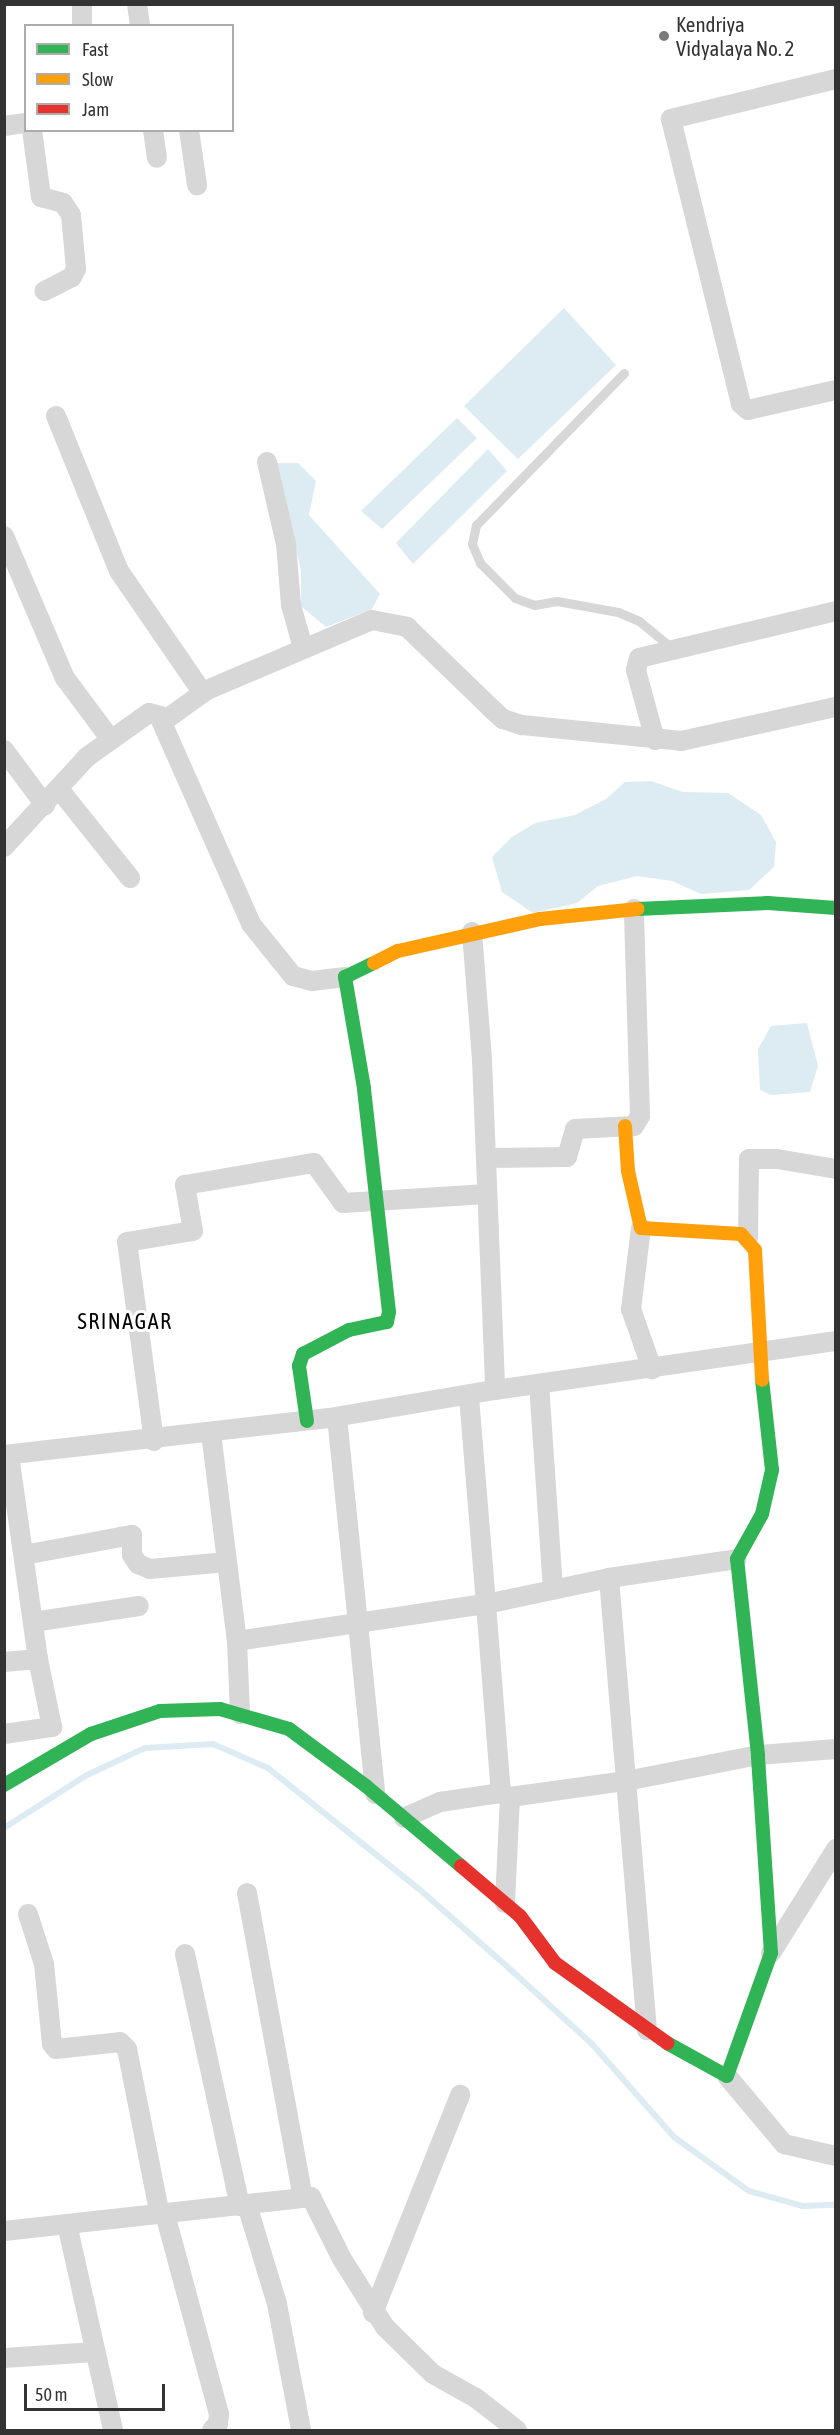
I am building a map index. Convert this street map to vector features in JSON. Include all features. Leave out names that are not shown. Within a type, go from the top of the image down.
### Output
[{"type":"street","points":[[82,4],[82,24]]},
{"type":"street","points":[[137,4],[140,24]]},
{"type":"street","points":[[836,79],[671,119],[741,404],[748,410],[836,390]]},
{"type":"street","points":[[4,126],[24,123]]},
{"type":"street","points":[[32,132],[40,197],[63,203],[71,215],[76,269],[72,278],[44,291]]},
{"type":"street","points":[[153,132],[157,158]]},
{"type":"street","points":[[189,132],[197,185]]},
{"type":"street","points":[[56,416],[120,571],[203,693]]},
{"type":"street","points":[[267,462],[286,544],[291,605],[303,648]]},
{"type":"street","points":[[4,536],[64,678],[111,740]]},
{"type":"street","points":[[656,740],[636,670],[639,658],[672,648],[836,611]]},
{"type":"street","points":[[4,847],[87,757],[149,713],[168,718],[203,693],[372,620],[407,627],[498,715],[522,725],[681,741],[836,707]]},
{"type":"street","points":[[159,716],[187,784],[251,924],[292,976],[301,980],[345,978],[398,951],[472,932],[540,919],[634,909],[768,903],[836,908]]},
{"type":"street","points":[[4,750],[45,805]]},
{"type":"street","points":[[59,789],[130,878]]},
{"type":"street","points":[[486,1158],[567,1157],[575,1129],[634,1126],[640,1116],[634,909]]},
{"type":"street","points":[[472,932],[486,1158],[495,1390]]},
{"type":"street","points":[[307,1421],[299,1366],[303,1354],[349,1330],[387,1322],[390,1312],[374,1202],[364,1088],[345,978]]},
{"type":"street","points":[[625,1126],[628,1171],[641,1228],[632,1309],[652,1369]]},
{"type":"street","points":[[748,1238],[749,1159],[777,1159],[836,1169]]},
{"type":"street","points":[[154,1441],[127,1242],[193,1231],[185,1185],[314,1163],[343,1203],[487,1194]]},
{"type":"street","points":[[641,1228],[741,1234],[748,1238],[755,1250],[759,1353],[771,1482],[762,1514],[737,1558],[758,1755],[771,1953]]},
{"type":"street","points":[[4,1734],[52,1727],[38,1659],[7,1455],[154,1441],[337,1417],[469,1397],[495,1390],[836,1341]]},
{"type":"street","points":[[539,1384],[553,1590]]},
{"type":"street","points":[[469,1397],[505,1795],[505,1903]]},
{"type":"street","points":[[337,1417],[360,1620],[375,1794]]},
{"type":"street","points":[[211,1433],[237,1641],[240,1714]]},
{"type":"street","points":[[24,1555],[132,1535],[132,1555],[138,1564],[150,1569],[227,1562]]},
{"type":"street","points":[[237,1641],[360,1620],[486,1604],[609,1578],[737,1558]]},
{"type":"street","points":[[609,1578],[647,2030]]},
{"type":"street","points":[[33,1623],[139,1606]]},
{"type":"street","points":[[4,1662],[38,1659]]},
{"type":"street","points":[[4,1785],[91,1734],[160,1711],[220,1709],[289,1729],[375,1794],[520,1916],[555,1963],[647,2030],[727,2076],[784,2144],[836,2156]]},
{"type":"street","points":[[404,1818],[440,1802],[626,1781],[758,1755],[836,1749]]},
{"type":"street","points":[[727,2076],[771,1953],[836,1849]]},
{"type":"street","points":[[247,1893],[303,2198]]},
{"type":"street","points":[[28,1914],[44,1964],[52,2044],[56,2049],[120,2042],[127,2049],[163,2214],[219,2414],[218,2424],[212,2430]]},
{"type":"street","points":[[185,1954],[243,2206],[277,2304],[301,2430]]},
{"type":"street","points":[[373,2313],[460,2095]]},
{"type":"street","points":[[4,2231],[311,2197],[373,2313],[434,2374],[476,2398],[517,2430]]},
{"type":"street","points":[[67,2224],[113,2430]]},
{"type":"street","points":[[4,2358],[95,2352]]},
{"type":"lane","points":[[624,373],[476,525],[472,544],[480,563],[515,598],[534,605],[557,601],[618,612],[639,621],[672,648]]},
{"type":"shaded area","points":[[564,308],[616,365],[518,459],[464,406]]},
{"type":"shaded area","points":[[457,418],[477,438],[382,529],[361,511]]},
{"type":"shaded area","points":[[488,449],[507,471],[413,564],[396,543]]},
{"type":"shaded area","points":[[277,463],[298,463],[316,481],[309,515],[380,594],[372,609],[326,627],[301,606],[301,571]]},
{"type":"shaded area","points":[[651,781],[683,792],[728,793],[761,815],[776,842],[774,867],[749,890],[701,894],[672,881],[637,876],[598,886],[577,903],[533,913],[502,892],[492,857],[512,837],[535,823],[575,815],[606,799],[625,782]]},
{"type":"shaded area","points":[[807,1023],[818,1066],[810,1092],[771,1095],[760,1090],[758,1049],[771,1026]]},
{"type":"waterway","points":[[4,1828],[87,1775],[145,1748],[213,1744],[268,1768],[418,1888],[511,1970],[592,2044],[674,2137],[749,2191],[802,2206],[836,2205]]},
{"type":"traffic: fast","points":[[637,909],[768,903],[836,908]]},
{"type":"traffic: fast","points":[[307,1421],[299,1366],[303,1354],[349,1330],[387,1322],[389,1312],[364,1088],[345,977],[374,963]]},
{"type":"traffic: fast","points":[[667,2043],[727,2076],[771,1953],[758,1755],[737,1559],[762,1514],[772,1470],[762,1380]]},
{"type":"traffic: fast","points":[[4,1785],[91,1734],[160,1711],[220,1709],[289,1729],[366,1786],[461,1866]]},
{"type":"traffic: slow","points":[[374,963],[398,951],[540,919],[637,909]]},
{"type":"traffic: slow","points":[[625,1126],[628,1171],[641,1228],[741,1234],[755,1250],[762,1380]]},
{"type":"traffic: jam","points":[[461,1866],[520,1916],[555,1963],[667,2043]]},
{"type":"place","name":"Kendriya Vidyalaya No. 2","points":[[664,36]]},
{"type":"district","name":"SRINAGAR","points":[[125,1322]]}]
